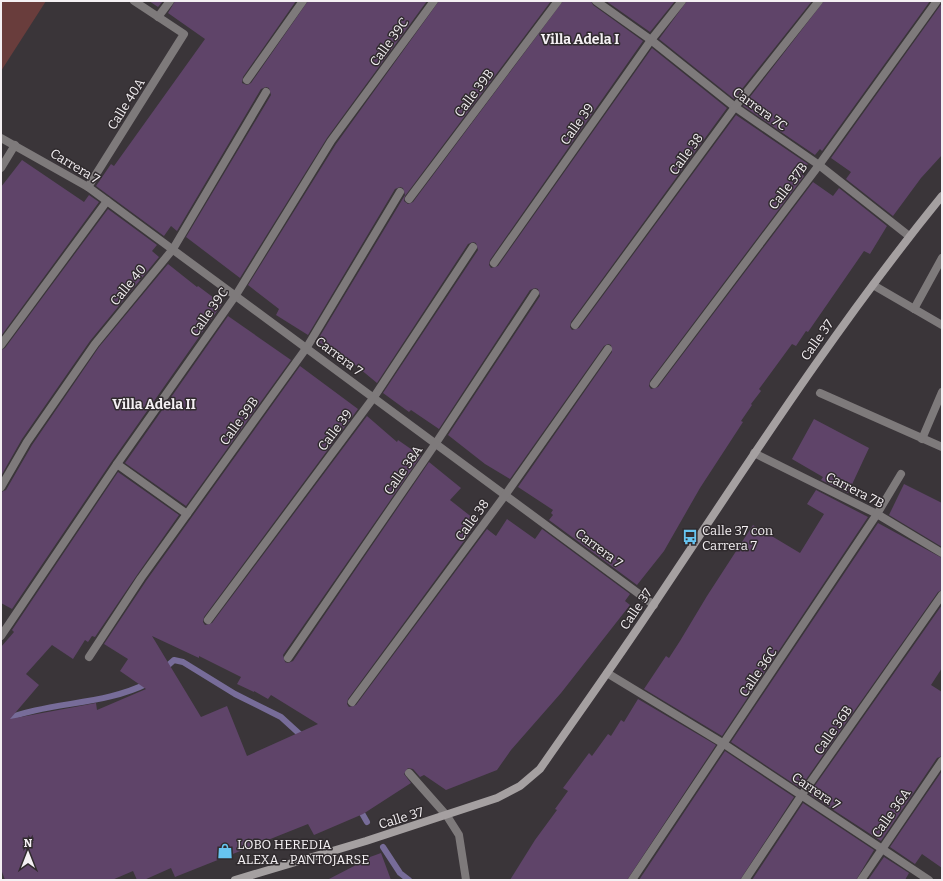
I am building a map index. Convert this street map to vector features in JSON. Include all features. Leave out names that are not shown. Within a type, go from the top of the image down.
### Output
[{"type":"main road","name":"Calle 37","points":[[234,880],[447,816],[497,798],[520,786],[540,769],[654,604],[834,336],[909,236],[942,196]]},
{"type":"street","points":[[134,1],[158,17],[170,1]]},
{"type":"street","points":[[247,80],[303,1]]},
{"type":"street","name":"Calle 39C","points":[[1,636],[117,464],[236,295],[331,141],[434,1]]},
{"type":"street","name":"Calle 39B","points":[[409,199],[558,1]]},
{"type":"street","name":"Carrera 7C","points":[[596,1],[651,40],[735,107],[819,165],[909,236]]},
{"type":"street","name":"Calle 39","points":[[494,263],[651,40],[682,1]]},
{"type":"street","name":"Calle 38","points":[[576,325],[735,107],[819,1]]},
{"type":"street","name":"Calle 37B","points":[[654,384],[819,165],[938,1]]},
{"type":"street","name":"Calle 40A","points":[[88,187],[184,34],[158,17]]},
{"type":"street","name":"Calle 40","points":[[1,487],[27,442],[96,344],[173,249],[266,92]]},
{"type":"street","name":"Carrera 7","points":[[1,138],[88,187],[654,604]]},
{"type":"street","points":[[1,168],[15,145]]},
{"type":"street","name":"Calle 39B","points":[[89,657],[141,578],[307,347],[400,192]]},
{"type":"street","points":[[1,345],[107,201]]},
{"type":"street","name":"Calle 39","points":[[208,620],[374,397],[473,247]]},
{"type":"street","points":[[914,309],[942,258]]},
{"type":"street","points":[[873,285],[942,325]]},
{"type":"street","name":"Calle 38A","points":[[288,658],[436,443],[535,293]]},
{"type":"street","name":"Calle 38","points":[[352,702],[506,494],[608,349]]},
{"type":"street","points":[[922,439],[942,392]]},
{"type":"street","points":[[820,393],[942,447]]},
{"type":"street","name":"Carrera 7B","points":[[754,453],[877,514],[942,553]]},
{"type":"street","points":[[117,464],[187,514]]},
{"type":"street","name":"Calle 36C","points":[[632,880],[877,514],[901,474]]},
{"type":"street","name":"Calle 36B","points":[[745,880],[801,796],[942,596]]},
{"type":"street","name":"Carrera 7","points":[[607,673],[724,744],[929,880]]},
{"type":"street","name":"Calle 36A","points":[[861,880],[942,761]]},
{"type":"street","points":[[409,773],[447,816],[459,835],[463,851],[466,880]]},
{"type":"shaded area","points":[[1,1],[46,1],[1,71]]},
{"type":"building","points":[[149,1],[163,1],[158,7]]},
{"type":"building","points":[[175,1],[296,1],[243,77],[242,83],[247,85],[251,83],[308,1],[427,1],[327,138],[240,278],[186,237],[271,95],[269,88],[266,87],[261,89],[177,231],[171,226],[164,236],[96,186],[111,164],[114,166],[205,39],[168,13]]},
{"type":"building","points":[[439,1],[551,1],[405,196],[404,201],[408,204],[413,202],[563,1],[591,1],[593,5],[643,41],[490,260],[489,265],[491,268],[498,266],[652,48],[727,108],[571,322],[570,327],[572,330],[579,328],[736,115],[808,164],[801,174],[804,176],[650,381],[649,386],[651,389],[658,387],[813,182],[833,196],[839,188],[887,226],[870,254],[864,251],[808,332],[806,331],[796,346],[792,344],[759,389],[761,391],[741,421],[743,422],[700,488],[664,551],[637,585],[549,520],[553,515],[551,513],[553,510],[518,487],[612,352],[611,345],[608,344],[604,346],[510,479],[485,464],[448,435],[540,296],[538,289],[535,288],[530,290],[439,429],[411,410],[409,412],[383,393],[478,250],[476,243],[473,242],[468,244],[377,383],[354,364],[317,341],[405,195],[403,188],[400,187],[395,189],[308,335],[276,315],[279,309],[248,285],[336,144]]},
{"type":"building","points":[[606,1],[675,1],[650,32]]},
{"type":"building","points":[[687,1],[812,1],[734,99],[659,39]]},
{"type":"building","points":[[824,1],[930,1],[822,151],[820,149],[815,155],[743,106]]},
{"type":"building","points":[[942,3],[942,155],[921,178],[893,216],[846,179],[851,172],[831,158]]},
{"type":"building","points":[[22,160],[84,202],[89,195],[99,202],[1,336],[1,187]]},
{"type":"building","points":[[108,209],[157,245],[152,251],[159,257],[90,341],[22,439],[1,476],[1,350],[5,348]]},
{"type":"building","points":[[168,264],[197,287],[198,286],[222,304],[112,461],[12,609],[1,603],[1,492],[6,490],[32,445],[99,347]]},
{"type":"building","points":[[228,316],[291,360],[186,506],[125,463]]},
{"type":"building","points":[[300,366],[358,409],[204,617],[203,622],[205,625],[212,623],[367,416],[397,442],[398,440],[421,456],[283,655],[285,662],[288,663],[293,661],[429,462],[461,488],[450,500],[478,522],[348,699],[347,704],[349,707],[356,705],[487,529],[496,536],[507,519],[535,539],[542,529],[630,594],[625,601],[630,605],[561,693],[511,750],[497,770],[446,790],[424,775],[420,777],[413,769],[408,768],[404,774],[411,783],[363,814],[314,835],[308,824],[175,877],[171,868],[144,880],[137,880],[133,871],[112,880],[5,880],[1,869],[1,647],[14,632],[12,630],[118,472],[179,515],[95,637],[92,636],[88,642],[85,640],[73,659],[52,645],[26,674],[39,685],[10,719],[96,703],[97,710],[146,689],[120,671],[128,659],[104,644],[146,581]],"holes":[[[152,636],[199,658],[199,656],[241,677],[237,684],[268,699],[271,695],[318,724],[247,756],[227,706],[201,717]]]},
{"type":"building","points":[[814,419],[869,448],[848,493],[821,480],[823,477],[792,459]]},
{"type":"building","points":[[904,484],[942,503],[942,547],[889,515]]},
{"type":"building","points":[[816,490],[868,517],[722,736],[644,689],[666,656],[669,658],[753,525],[800,553],[824,514],[807,504]]},
{"type":"building","points":[[878,523],[942,558],[942,590],[938,592],[800,788],[731,742]]},
{"type":"building","points":[[942,605],[942,668],[931,685],[942,692],[942,756],[937,758],[881,841],[809,794]]},
{"type":"building","points":[[638,699],[716,745],[627,880],[510,880],[568,791],[563,788],[589,753],[592,756],[608,734],[611,736],[621,720],[624,722]]},
{"type":"building","points":[[725,751],[794,797],[740,880],[639,880]]},
{"type":"building","points":[[942,771],[942,868],[922,854],[915,864],[890,847]]},
{"type":"building","points":[[803,803],[874,850],[856,880],[752,880]]},
{"type":"building","points":[[381,853],[391,880],[327,880],[360,863],[359,861]]},
{"type":"building","points":[[884,857],[909,873],[905,880],[868,880]]},
{"type":"waterway","points":[[164,669],[174,660],[183,662],[235,694],[281,717],[304,738]]},
{"type":"waterway","points":[[1,721],[37,710],[113,696],[148,683]]},
{"type":"waterway","points":[[359,808],[367,822]]},
{"type":"waterway","points":[[383,847],[400,873],[409,880]]},
{"type":"place","name":"Calle 37 con Carrera 7","points":[[690,537]]},
{"type":"place","name":"LOBO HEREDIA ALEXA - PANTOJARSE","points":[[225,851]]},
{"type":"district","name":"Villa Adela I","points":[[580,39]]},
{"type":"district","name":"Villa Adela II","points":[[154,404]]}]
